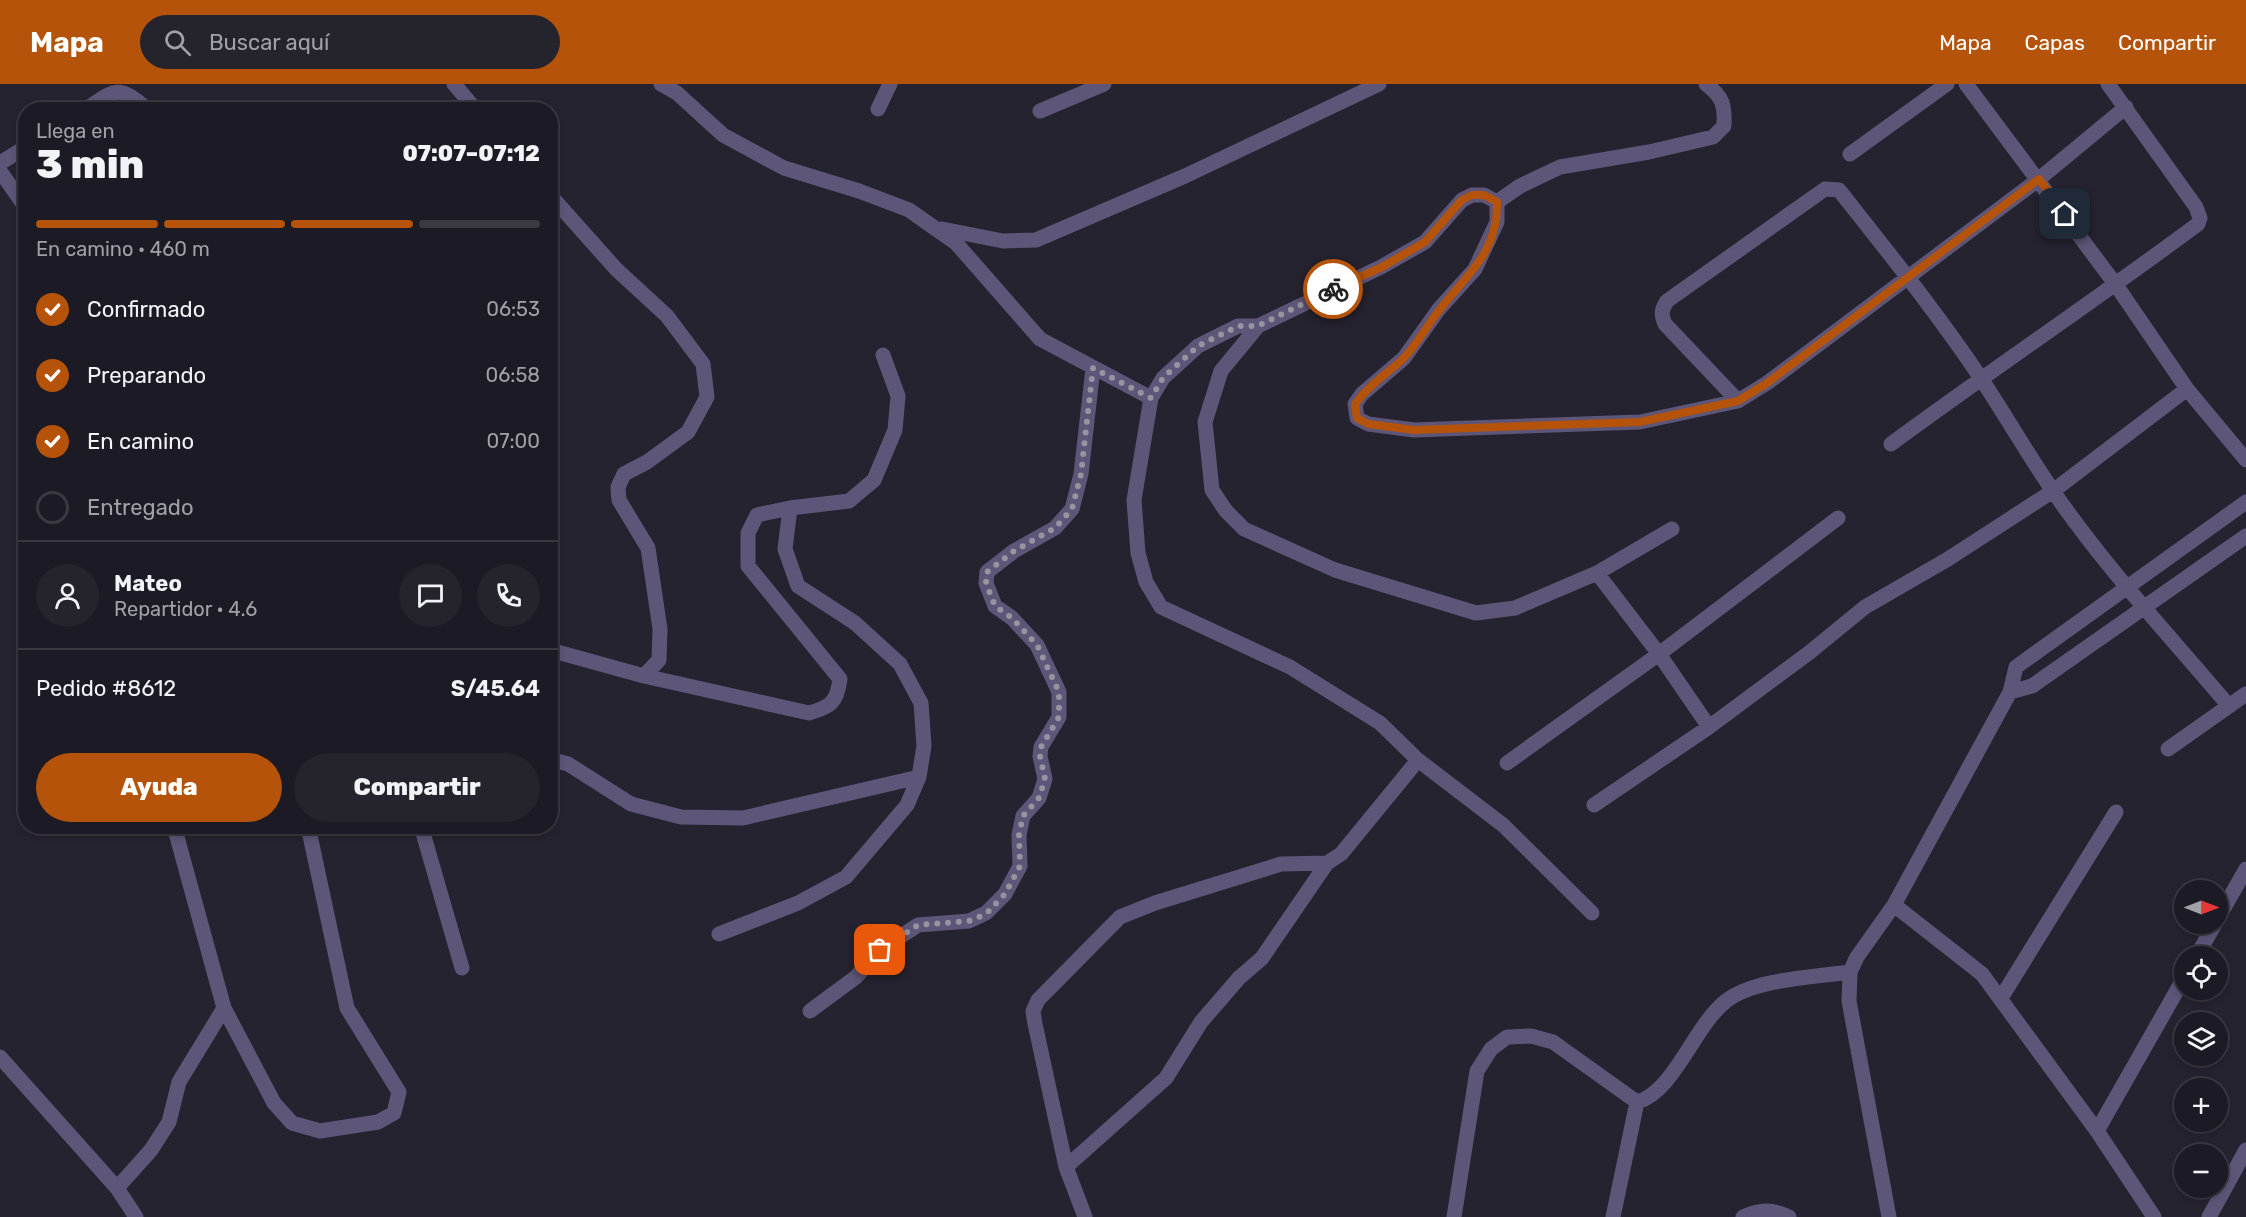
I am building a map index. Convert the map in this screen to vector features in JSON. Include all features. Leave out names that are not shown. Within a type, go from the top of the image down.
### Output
[{"type":"street","points":[[454,84],[469,102]]},
{"type":"street","points":[[660,84],[676,93],[723,135],[783,168],[859,191],[909,210],[956,243],[1040,339],[1151,398]]},
{"type":"street","points":[[878,109],[890,84]]},
{"type":"street","points":[[1040,111],[1104,84]]},
{"type":"street","points":[[933,227],[1003,241],[1036,240],[1185,176],[1379,84]]},
{"type":"street","points":[[1497,202],[1521,186],[1560,167],[1649,152],[1713,137],[1724,126],[1725,111],[1719,94],[1706,84]]},
{"type":"street","points":[[1850,154],[1947,84]]},
{"type":"street","points":[[1966,84],[2039,179],[2187,388],[2246,460]]},
{"type":"street","points":[[1891,444],[1981,378],[2116,285],[2198,224],[2196,207],[2108,84]]},
{"type":"street","points":[[96,102],[112,92],[131,94],[140,102]]},
{"type":"street","points":[[1497,202],[1497,222],[1494,232],[1475,269],[1439,309],[1404,358],[1362,394],[1355,404],[1357,418],[1368,424],[1414,430],[1640,422],[1738,401],[1767,383],[2039,179],[2126,107]]},
{"type":"street","points":[[0,164],[18,152]]},
{"type":"street","points":[[0,171],[18,197]]},
{"type":"street","points":[[1738,401],[1665,324],[1661,316],[1667,302],[1825,189],[1839,190],[1908,277],[1981,378],[2053,491],[2126,588],[2145,607],[2229,706]]},
{"type":"street","points":[[1497,202],[1484,195],[1472,195],[1462,200],[1425,242],[1382,267],[1258,326],[1221,371],[1204,422],[1212,490],[1226,512],[1244,529],[1335,570],[1476,613],[1515,608],[1597,573],[1671,529]]},
{"type":"street","points":[[558,204],[616,269],[667,316],[703,364],[707,397],[688,432],[647,462],[624,474],[618,487],[619,500],[648,548],[659,620],[659,660],[644,676]]},
{"type":"street","points":[[1258,326],[1238,326],[1198,346],[1163,378],[1151,398],[1134,500],[1138,553],[1146,582],[1161,607],[1290,667],[1380,723],[1418,760],[1503,825],[1592,913]]},
{"type":"street","points":[[558,652],[644,676],[809,713],[827,708],[838,694],[840,679],[748,566],[748,532],[757,515],[790,508],[849,501],[873,480],[895,430],[898,396],[883,355]]},
{"type":"street","points":[[810,1011],[856,977],[880,950],[918,925],[969,921],[986,914],[1005,894],[1020,866],[1019,835],[1023,816],[1039,798],[1045,779],[1040,756],[1041,747],[1059,717],[1059,692],[1037,645],[1012,618],[995,606],[986,583],[987,572],[1014,551],[1055,528],[1072,509],[1081,474],[1093,368]]},
{"type":"street","points":[[1594,805],[1709,727],[1865,608],[1948,559],[2053,491],[2187,388]]},
{"type":"street","points":[[1889,1217],[1849,1001],[1850,972],[1857,957],[1894,905],[2010,692],[2016,667],[2246,502]]},
{"type":"street","points":[[719,934],[798,903],[846,877],[907,805],[918,777],[924,746],[921,703],[900,664],[855,623],[798,586],[785,549],[790,508]]},
{"type":"street","points":[[1507,763],[1659,654],[1838,518]]},
{"type":"street","points":[[2010,692],[2032,686],[2246,536]]},
{"type":"street","points":[[1597,573],[1659,654],[1709,727]]},
{"type":"street","points":[[2168,749],[2246,694]]},
{"type":"street","points":[[1066,1167],[1166,1078],[1201,1022],[1239,978],[1262,958],[1327,862],[1341,854],[1418,760]]},
{"type":"street","points":[[558,762],[568,765],[631,804],[681,817],[743,818],[918,777]]},
{"type":"street","points":[[2001,998],[2116,812]]},
{"type":"street","points":[[176,834],[224,1008],[274,1103],[292,1123],[320,1131],[378,1122],[394,1113],[399,1092],[347,1008],[310,834]]},
{"type":"street","points":[[423,834],[462,968]]},
{"type":"street","points":[[1085,1217],[1066,1167],[1035,1024],[1034,1011],[1038,1000],[1120,917],[1155,903],[1281,864],[1327,862]]},
{"type":"street","points":[[2228,901],[2246,869]]},
{"type":"street","points":[[1894,905],[1982,974],[2097,1131],[2154,1217]]},
{"type":"street","points":[[1637,1102],[1648,1099],[1660,1089],[1705,1023],[1726,1000],[1757,985],[1850,972]]},
{"type":"street","points":[[2097,1131],[2174,996]]},
{"type":"street","points":[[117,1188],[151,1150],[169,1122],[179,1082],[224,1008]]},
{"type":"street","points":[[1454,1217],[1477,1071],[1491,1049],[1507,1037],[1531,1036],[1553,1042],[1637,1102]]},
{"type":"street","points":[[0,1057],[117,1188],[136,1217]]},
{"type":"street","points":[[1613,1217],[1637,1102]]},
{"type":"street","points":[[2209,1217],[2246,1150]]},
{"type":"street","points":[[1743,1217],[1757,1211],[1775,1211],[1789,1217]]},
{"type":"way so far","points":[[880,950],[918,925],[969,921],[986,914],[1005,894],[1020,866],[1019,835],[1023,816],[1039,798],[1045,779],[1040,756],[1041,747],[1059,717],[1059,692],[1037,645],[1012,618],[995,606],[986,583],[987,572],[1014,551],[1055,528],[1072,509],[1081,474],[1093,368],[1151,398],[1163,378],[1198,346],[1238,326],[1258,326],[1333,289]]},
{"type":"route","points":[[1333,289],[1382,267],[1425,242],[1462,200],[1472,195],[1484,195],[1497,202],[1497,222],[1475,269],[1439,309],[1404,358],[1362,394],[1355,404],[1357,418],[1368,424],[1414,430],[1640,422],[1678,412],[1738,401],[1767,383],[2039,179],[2065,214]]}]
